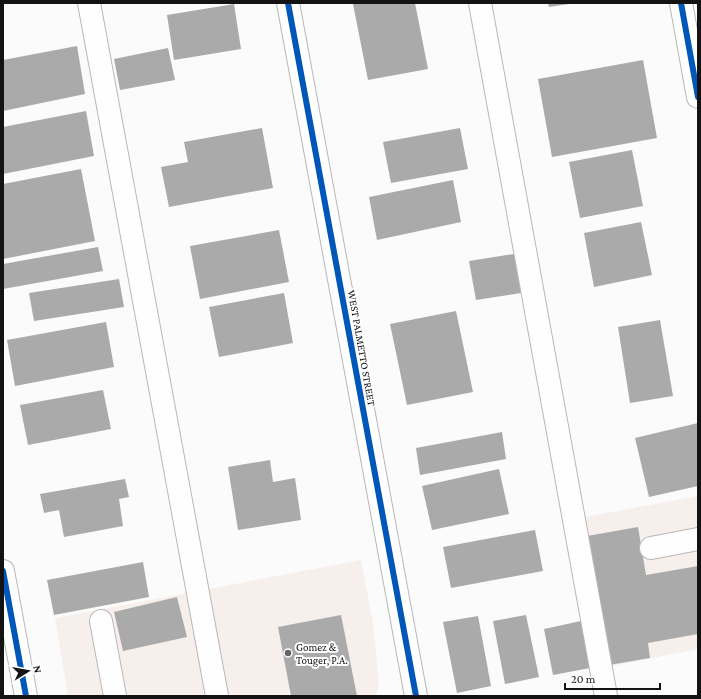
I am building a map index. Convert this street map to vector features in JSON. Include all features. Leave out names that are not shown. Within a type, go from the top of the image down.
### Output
[{"type":"street","points":[[89,3],[217,696]]},
{"type":"street","name":"WEST PALMETTO STREET","points":[[288,3],[416,696]]},
{"type":"street","points":[[480,3],[606,696]]},
{"type":"street","points":[[681,3],[698,94]]},
{"type":"street","points":[[651,548],[698,539]]},
{"type":"street","points":[[3,572],[11,662],[26,696]]},
{"type":"street","points":[[101,621],[116,696]]},
{"type":"shaded area","points":[[698,496],[698,649],[612,666],[585,517]]},
{"type":"shaded area","name":"Gomez & Touger, P.A.","points":[[361,560],[373,623],[379,684],[376,696],[68,696],[55,618]]},
{"type":"building","points":[[415,3],[428,69],[368,80],[353,4]]},
{"type":"building","points":[[548,3],[569,3],[569,4],[549,7]]},
{"type":"building","points":[[234,4],[241,49],[174,60],[167,15]]},
{"type":"building","points":[[77,46],[85,94],[3,111],[3,60]]},
{"type":"building","points":[[168,48],[175,80],[120,90],[114,59]]},
{"type":"building","points":[[643,60],[657,138],[552,157],[538,79]]},
{"type":"building","points":[[86,111],[94,156],[3,174],[3,127]]},
{"type":"building","points":[[262,128],[273,188],[169,207],[161,167],[188,162],[184,142]]},
{"type":"building","points":[[460,128],[468,169],[391,183],[383,142]]},
{"type":"building","points":[[632,150],[643,206],[580,218],[569,162]]},
{"type":"building","points":[[81,169],[95,241],[3,259],[3,184]]},
{"type":"building","points":[[453,180],[461,222],[377,240],[369,197]]},
{"type":"building","points":[[641,222],[652,275],[594,287],[584,233]]},
{"type":"building","points":[[279,230],[289,282],[200,299],[190,246]]},
{"type":"building","points":[[98,247],[103,271],[3,289],[3,264]]},
{"type":"building","points":[[514,254],[521,293],[476,300],[469,261]]},
{"type":"building","points":[[119,279],[124,307],[34,321],[29,293]]},
{"type":"building","points":[[284,293],[293,343],[219,357],[209,307]]},
{"type":"building","points":[[456,311],[473,392],[407,405],[390,324]]},
{"type":"building","points":[[660,320],[673,396],[630,403],[618,327]]},
{"type":"building","points":[[106,322],[114,367],[15,386],[7,340]]},
{"type":"building","points":[[103,390],[111,429],[28,445],[20,405]]},
{"type":"building","points":[[698,423],[698,486],[649,497],[635,438]]},
{"type":"building","points":[[502,432],[506,459],[420,475],[416,448]]},
{"type":"building","points":[[270,460],[273,482],[295,478],[301,520],[238,530],[228,467]]},
{"type":"building","points":[[499,469],[509,514],[432,530],[422,486]]},
{"type":"building","points":[[125,479],[129,497],[119,499],[123,526],[64,537],[59,510],[44,513],[40,494]]},
{"type":"building","points":[[638,527],[646,575],[698,566],[698,634],[648,643],[650,658],[609,665],[587,536]]},
{"type":"building","points":[[535,530],[543,571],[451,588],[443,547]]},
{"type":"building","points":[[143,562],[149,597],[54,615],[47,580]]},
{"type":"building","points":[[177,597],[187,637],[123,651],[114,612]]},
{"type":"building","points":[[341,615],[357,696],[291,696],[278,627]]},
{"type":"building","points":[[526,615],[539,677],[505,684],[493,621]]},
{"type":"building","points":[[478,616],[491,686],[457,693],[443,622]]},
{"type":"building","points":[[581,621],[590,668],[553,675],[544,629]]},
{"type":"cycle path","points":[[288,3],[416,696]]},
{"type":"cycle path","points":[[681,3],[698,97]]},
{"type":"cycle path","points":[[3,571],[26,696]]},
{"type":"place","name":"Gomez & Touger, P.A.","points":[[288,653]]}]
